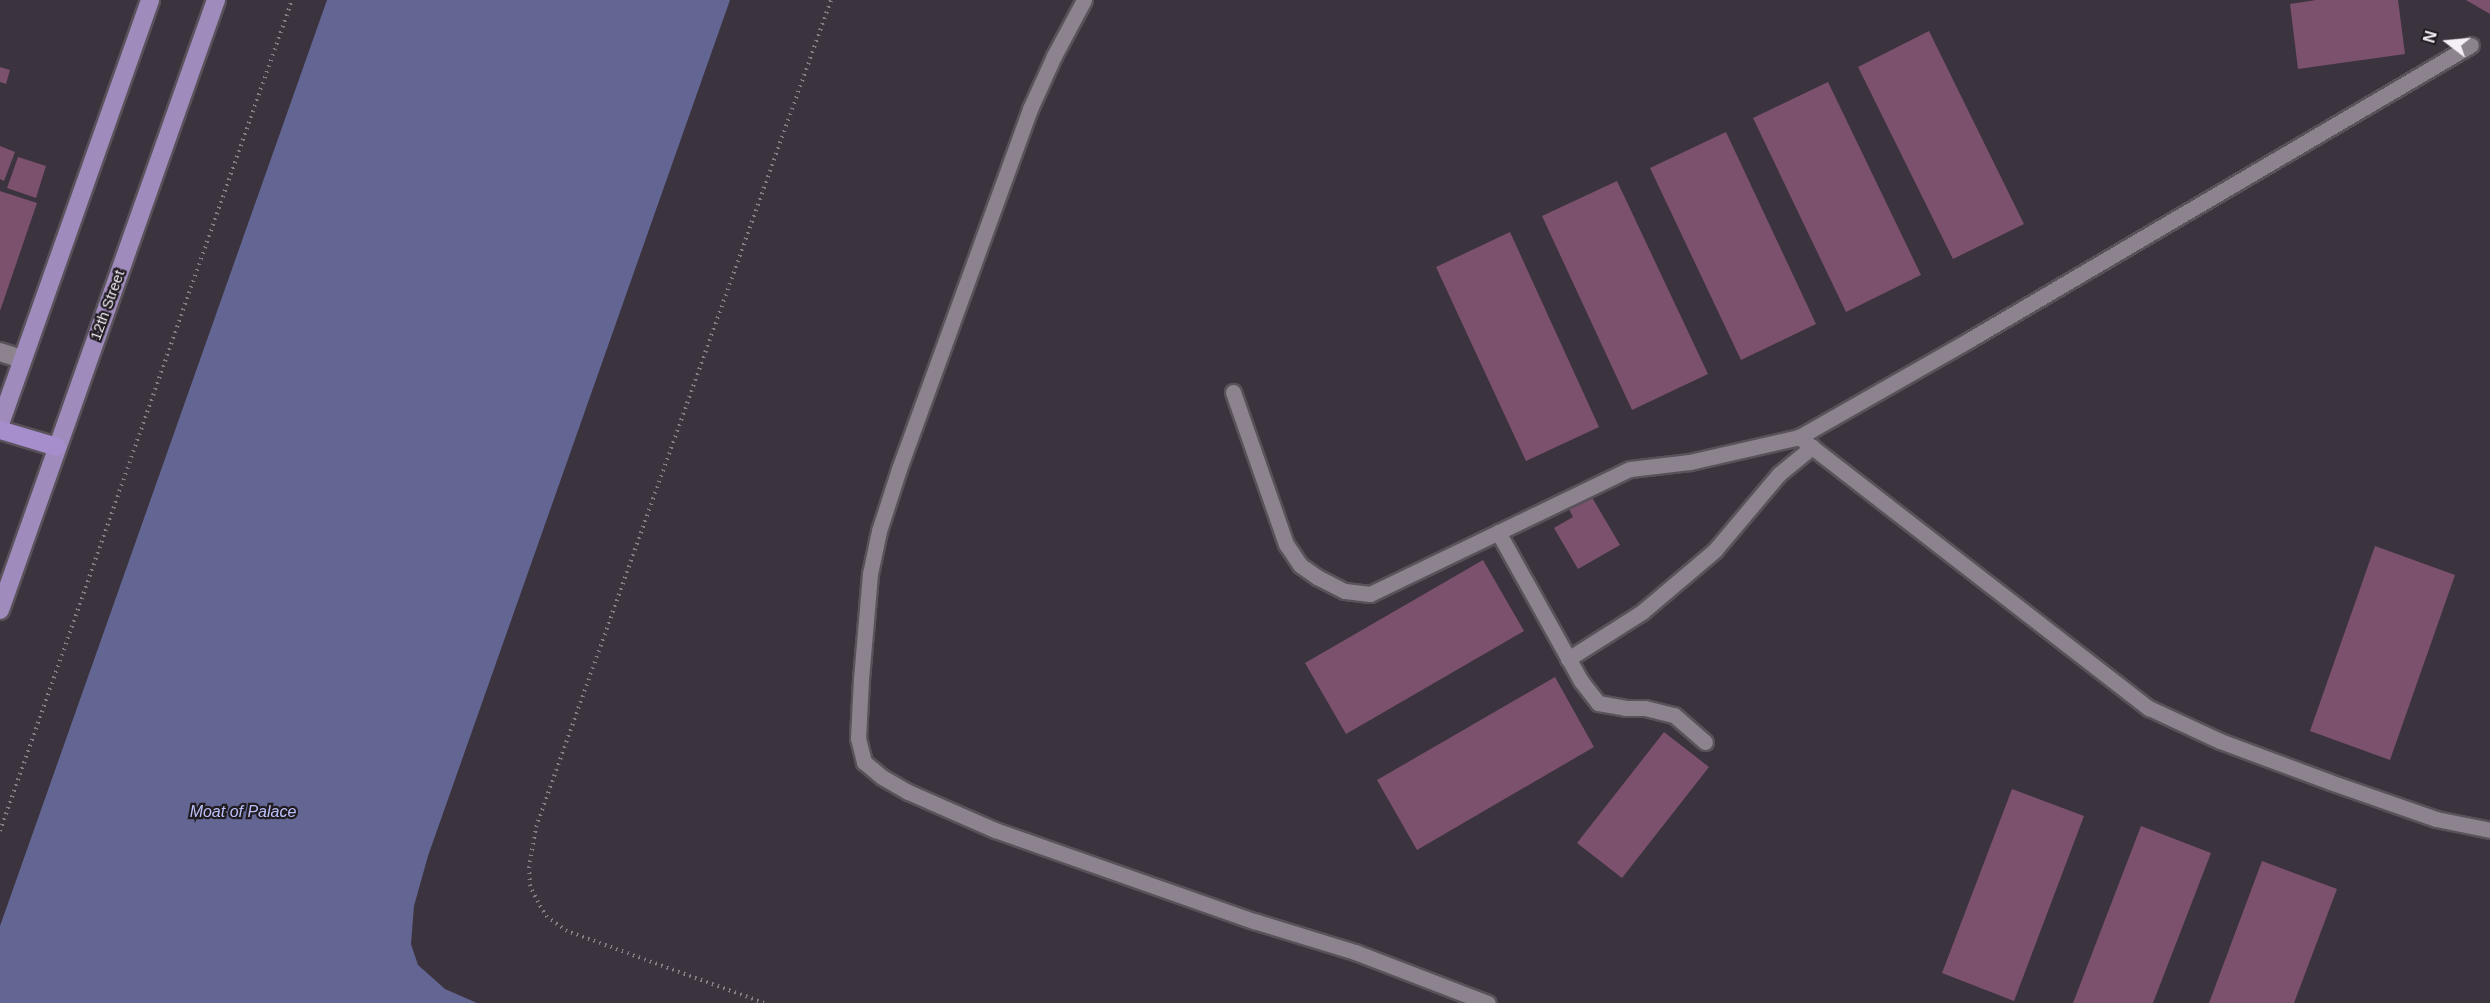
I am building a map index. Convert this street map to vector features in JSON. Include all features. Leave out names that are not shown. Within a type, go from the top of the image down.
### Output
[{"type":"highway","points":[[0,430],[57,447]]},
{"type":"main road","points":[[0,424],[150,0]]},
{"type":"main road","name":"12th Street","points":[[0,610],[216,0]]},
{"type":"street","points":[[0,352],[22,359]]},
{"type":"lane","points":[[1084,0],[1054,56],[1030,109],[899,469],[879,531],[870,574],[861,679],[858,738],[864,762],[882,777],[908,792],[995,830],[1244,917],[1354,952],[1488,1003]]},
{"type":"lane","points":[[1233,392],[1286,544],[1300,565],[1317,577],[1345,591],[1370,594],[1630,469],[1690,462],[1799,437],[1969,340],[2471,45]]},
{"type":"lane","points":[[1799,437],[2149,708],[2220,741],[2330,782],[2436,819],[2490,830]]},
{"type":"lane","points":[[1568,659],[1642,612],[1715,550],[1779,474],[1812,447]]},
{"type":"lane","points":[[1498,532],[1568,659],[1598,703],[1625,708],[1646,708],[1674,715],[1705,742]]},
{"type":"path","points":[[0,831],[292,0]]},
{"type":"path","points":[[764,1003],[567,931],[548,917],[538,902],[530,886],[529,868],[536,827],[831,0]]},
{"type":"water","name":"Moat of Palace","points":[[327,0],[730,0],[428,856],[414,906],[411,944],[418,965],[445,989],[477,1003],[0,1003],[0,926]]},
{"type":"building","points":[[2316,0],[2398,0],[2405,54],[2298,69],[2290,4]]},
{"type":"building","points":[[2466,0],[2490,0],[2490,14]]},
{"type":"building","points":[[1929,31],[2024,224],[1953,259],[1858,67]]},
{"type":"building","points":[[0,67],[10,70],[6,84],[0,82]]},
{"type":"building","points":[[1828,82],[1921,275],[1846,312],[1753,118]]},
{"type":"building","points":[[1726,132],[1816,324],[1741,360],[1650,168]]},
{"type":"building","points":[[0,146],[15,152],[4,181],[0,179]]},
{"type":"building","points":[[18,157],[46,166],[36,198],[7,188]]},
{"type":"building","points":[[1617,181],[1708,374],[1632,410],[1542,216]]},
{"type":"building","points":[[0,191],[37,203],[0,311]]},
{"type":"building","points":[[1510,232],[1599,427],[1526,461],[1436,267]]},
{"type":"building","points":[[1590,494],[1620,545],[1578,569],[1554,528],[1573,517],[1568,507]]},
{"type":"building","points":[[2375,546],[2455,575],[2390,760],[2310,731]]},
{"type":"building","points":[[1483,560],[1524,631],[1346,734],[1305,663]]},
{"type":"building","points":[[1555,677],[1594,747],[1417,850],[1377,780]]},
{"type":"building","points":[[1664,732],[1709,767],[1622,878],[1577,843]]},
{"type":"building","points":[[2012,789],[2084,816],[2014,1001],[1942,973]]},
{"type":"building","points":[[2141,826],[2211,853],[2153,1003],[2073,1003]]},
{"type":"building","points":[[2262,861],[2337,889],[2294,1003],[2209,1003]]}]
